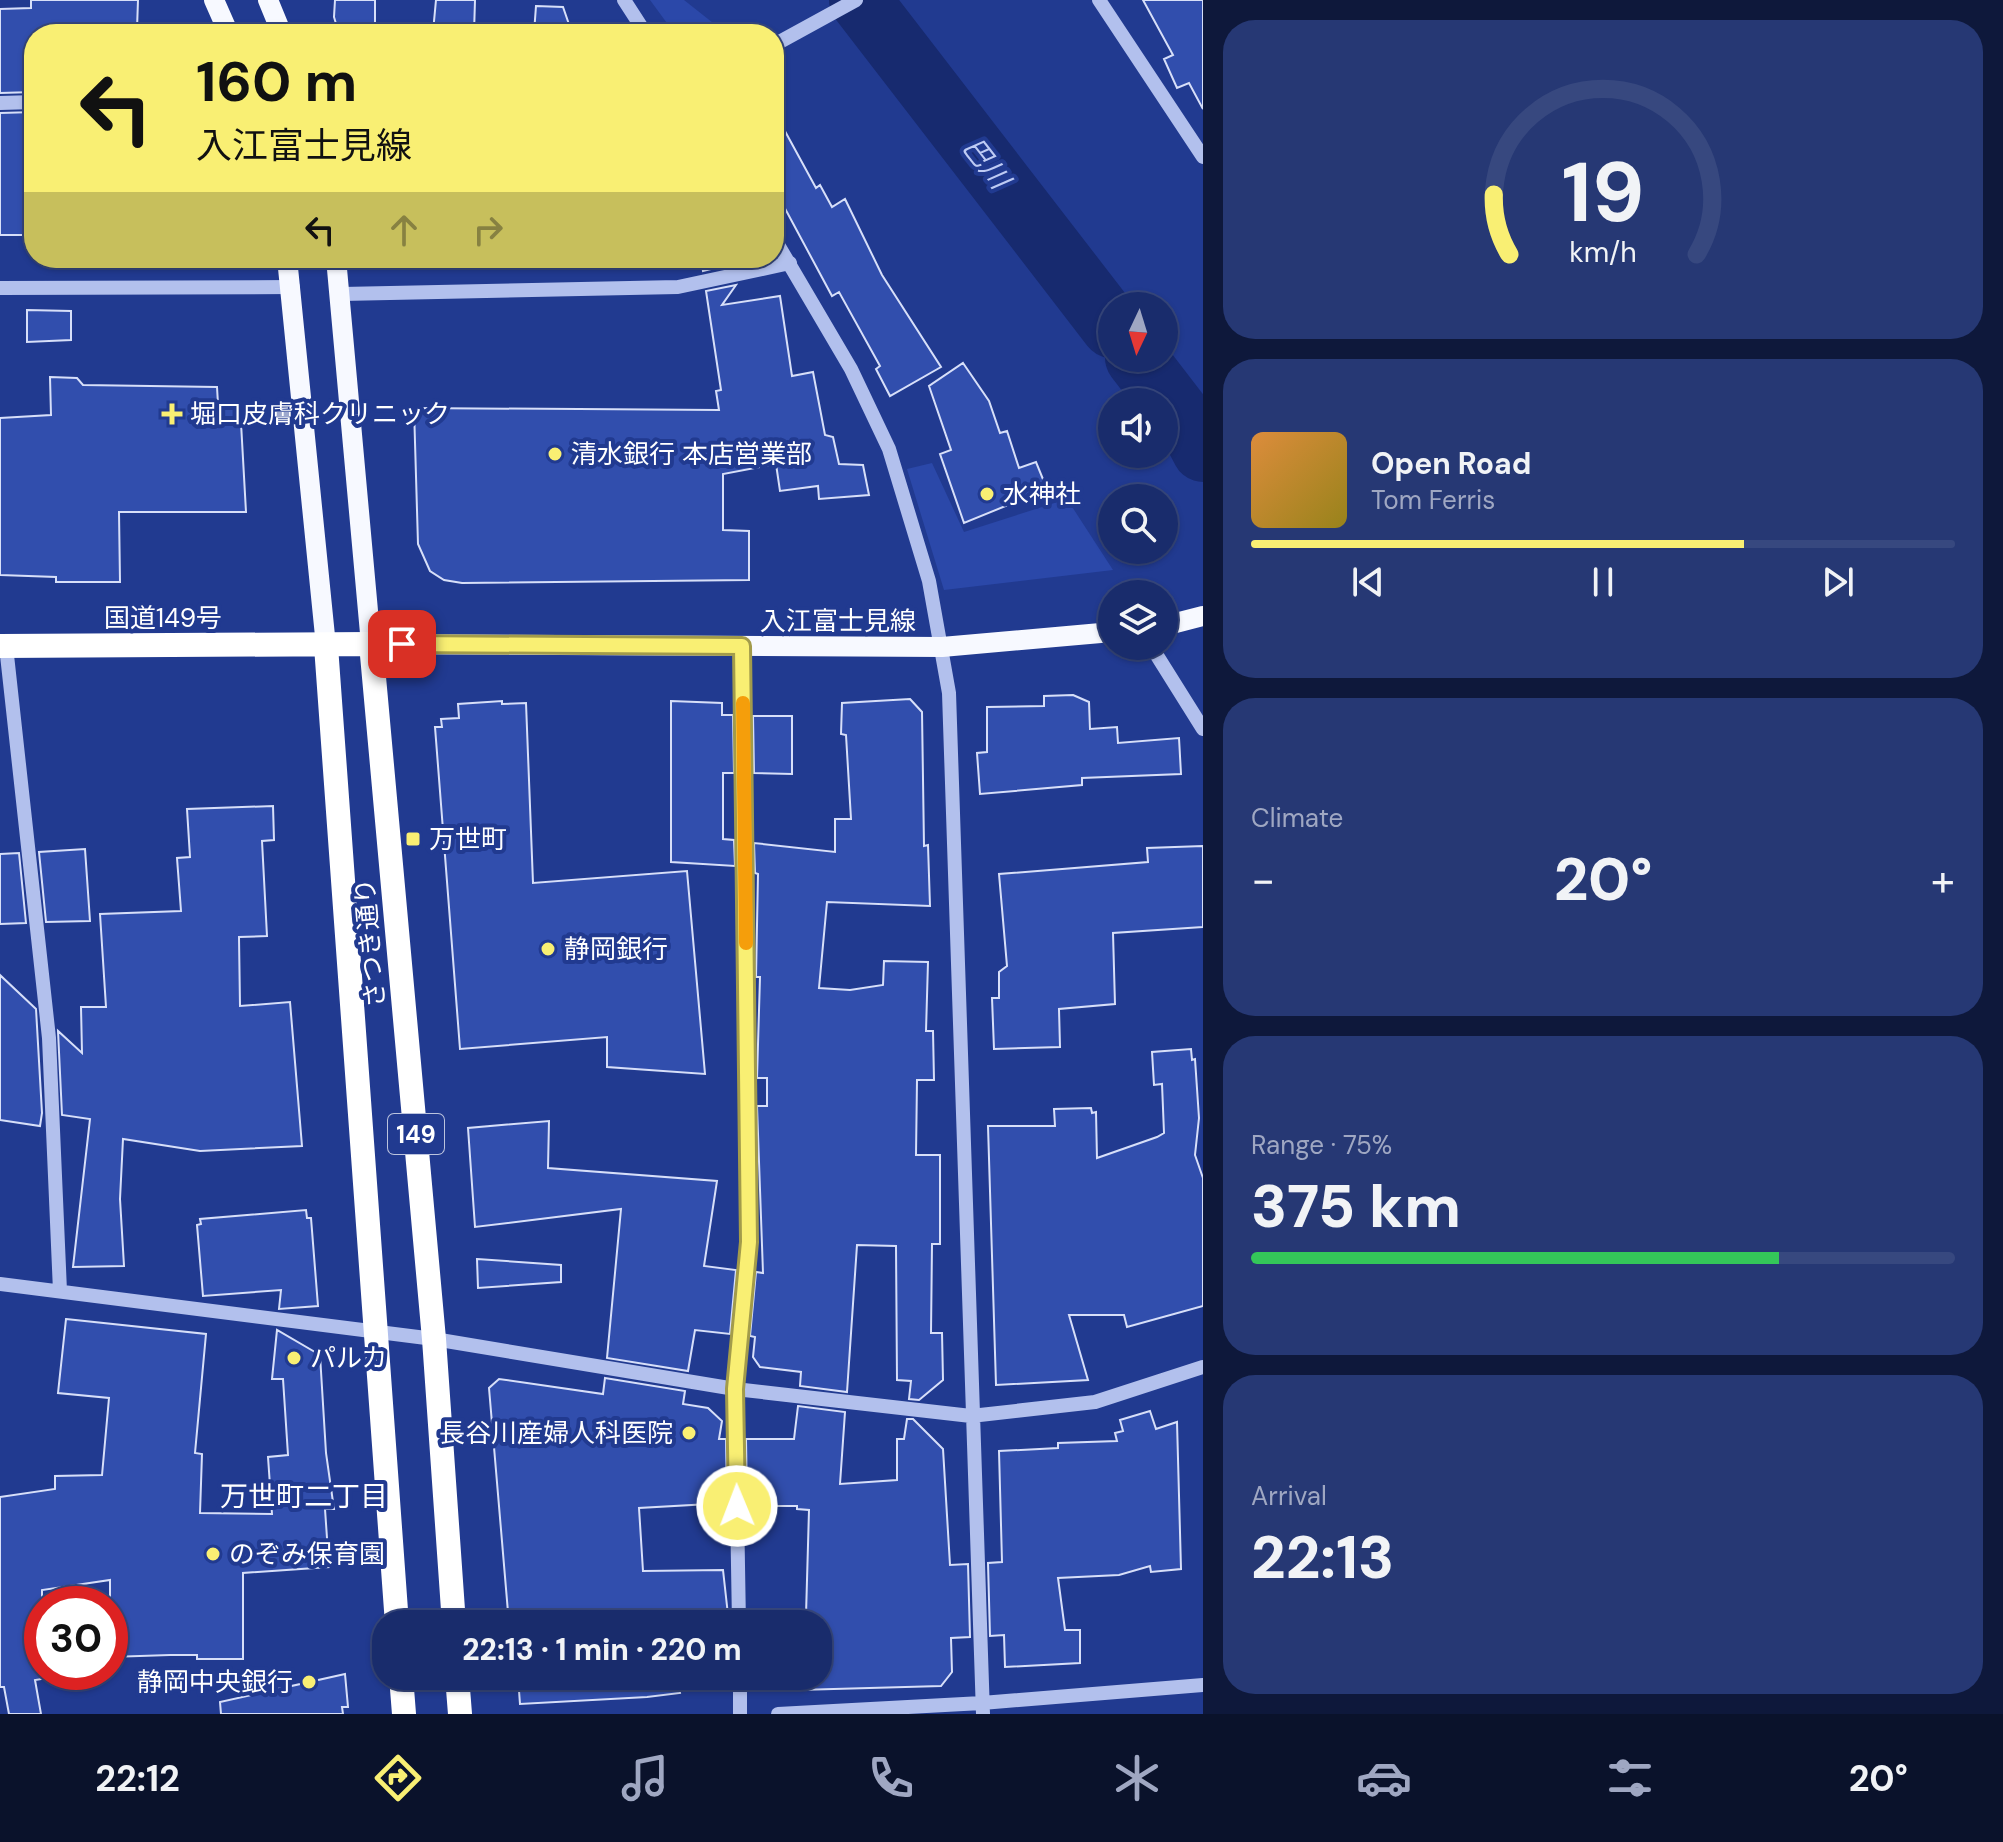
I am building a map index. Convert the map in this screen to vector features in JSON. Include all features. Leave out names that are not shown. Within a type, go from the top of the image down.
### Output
[{"type":"highway","name":"国道149号","points":[[3,646],[371,644]]},
{"type":"highway","name":"さつき通り","points":[[371,644],[434,1339],[453,1610]]},
{"type":"highway","name":"さつき通り","points":[[326,646],[373,1331],[396,1610]]},
{"type":"highway","points":[[402,1690],[404,1714]]},
{"type":"highway","points":[[458,1690],[460,1714]]},
{"type":"main road","points":[[214,0],[225,24]]},
{"type":"main road","points":[[268,0],[278,24]]},
{"type":"main road","name":"さつき通り","points":[[289,268],[326,646]]},
{"type":"main road","name":"さつき通り","points":[[338,268],[371,644]]},
{"type":"main road","points":[[1178,622],[1203,616]]},
{"type":"main road","name":"入江富士見線","points":[[371,644],[942,647],[1098,633]]},
{"type":"street","points":[[624,0],[640,24]]},
{"type":"street","points":[[784,40],[856,0]]},
{"type":"street","points":[[1099,0],[1203,157]]},
{"type":"street","points":[[0,103],[24,102]]},
{"type":"street","points":[[784,254],[851,369],[889,449],[929,581],[942,647],[949,709],[983,1709]]},
{"type":"street","points":[[784,264],[790,263]]},
{"type":"street","points":[[342,294],[678,287],[767,268]]},
{"type":"street","points":[[0,288],[293,287]]},
{"type":"street","points":[[3,646],[49,1038],[60,1291]]},
{"type":"street","points":[[739,1610],[735,1389],[749,1242],[742,646]]},
{"type":"street","points":[[1160,660],[1203,729]]},
{"type":"street","points":[[0,1284],[434,1339],[735,1389],[971,1416],[1095,1402],[1203,1367]]},
{"type":"street","points":[[778,1714],[983,1709],[1203,1685]]},
{"type":"street","points":[[740,1690],[740,1714]]},
{"type":"shaded area","points":[[650,0],[684,0],[714,24],[668,24]]},
{"type":"shaded area","points":[[932,463],[964,532],[1067,499],[1098,547],[1098,564],[1109,564],[1113,570],[944,590],[907,469]]},
{"type":"building","points":[[31,0],[138,0],[137,24],[24,24],[24,92],[0,93],[0,9],[31,8]]},
{"type":"building","points":[[335,0],[375,0],[375,24],[336,24]]},
{"type":"building","points":[[436,0],[475,0],[474,24],[434,24]]},
{"type":"building","points":[[1143,0],[1203,0],[1203,109],[1189,83],[1177,88],[1164,59],[1173,55]]},
{"type":"building","points":[[536,6],[563,7],[569,24],[535,24]]},
{"type":"building","points":[[24,112],[24,235],[0,235],[0,113]]},
{"type":"building","points":[[784,129],[816,188],[820,185],[832,207],[845,199],[882,275],[941,367],[890,396],[876,369],[880,366],[839,292],[832,296],[784,207]]},
{"type":"building","name":"清水銀行 本店営業部","points":[[736,285],[722,305],[780,296],[792,376],[813,372],[825,435],[833,437],[839,464],[863,465],[869,495],[819,499],[818,486],[780,491],[776,464],[723,474],[723,530],[749,531],[749,580],[462,583],[444,580],[430,571],[418,544],[414,408],[719,410],[716,391],[721,390],[706,291]]},
{"type":"building","points":[[27,310],[71,311],[71,340],[27,342]]},
{"type":"building","points":[[963,363],[989,401],[1000,433],[1007,431],[1019,468],[1036,462],[1047,489],[964,523],[940,454],[951,450],[929,386]]},
{"type":"building","points":[[50,377],[77,378],[83,385],[217,387],[218,404],[240,405],[246,512],[119,512],[120,582],[56,582],[56,577],[0,575],[0,418],[51,415]]},
{"type":"building","points":[[1073,695],[1089,702],[1090,729],[1117,727],[1118,743],[1179,738],[1181,774],[1082,778],[1082,785],[980,794],[977,753],[987,752],[987,707],[1044,706],[1044,696]]},
{"type":"building","points":[[910,699],[922,712],[924,846],[928,845],[930,906],[827,902],[819,988],[850,990],[883,985],[884,961],[928,962],[926,1031],[933,1031],[934,1080],[917,1080],[916,1155],[940,1155],[940,1244],[932,1244],[931,1333],[942,1333],[943,1380],[919,1400],[909,1399],[911,1381],[897,1380],[896,1246],[857,1245],[847,1392],[800,1386],[801,1372],[760,1367],[753,1357],[755,1337],[750,1336],[756,1272],[763,1273],[757,1106],[767,1106],[767,1078],[757,1078],[760,977],[756,977],[758,874],[755,873],[754,843],[835,852],[835,819],[851,819],[846,735],[841,734],[842,703]]},
{"type":"building","points":[[502,701],[502,704],[526,703],[533,883],[687,871],[705,1074],[607,1067],[607,1037],[460,1049],[435,727],[442,727],[441,719],[459,718],[458,704]]},
{"type":"building","points":[[671,701],[722,703],[722,715],[733,715],[734,773],[723,773],[723,839],[734,840],[735,866],[671,862]]},
{"type":"building","points":[[753,716],[792,716],[792,774],[754,773]]},
{"type":"building","points":[[273,806],[274,840],[262,841],[267,936],[239,937],[240,1006],[290,1002],[302,1146],[200,1151],[123,1139],[120,1199],[124,1266],[73,1267],[90,1119],[62,1115],[58,1031],[82,1053],[81,1007],[106,1007],[100,914],[181,911],[177,858],[190,857],[187,809]]},
{"type":"building","points":[[1203,846],[1203,927],[1113,933],[1115,1004],[1059,1009],[1060,1047],[994,1049],[992,998],[999,998],[999,972],[1007,966],[999,874],[1148,862],[1147,848]]},
{"type":"building","points":[[85,849],[90,921],[46,922],[39,852]]},
{"type":"building","points":[[19,853],[26,923],[0,924],[0,854]]},
{"type":"building","points":[[0,975],[36,1009],[42,1113],[40,1126],[0,1120]]},
{"type":"building","points":[[1191,1049],[1192,1060],[1195,1059],[1199,1118],[1195,1155],[1203,1178],[1203,1306],[1127,1327],[1124,1315],[1069,1315],[1088,1380],[996,1385],[988,1126],[1055,1126],[1054,1109],[1091,1108],[1092,1113],[1096,1112],[1097,1158],[1157,1137],[1164,1133],[1162,1084],[1154,1085],[1152,1052]]},
{"type":"building","points":[[549,1121],[548,1168],[717,1181],[704,1266],[736,1270],[730,1334],[695,1330],[688,1371],[607,1358],[621,1209],[475,1227],[468,1128]]},
{"type":"building","points":[[306,1210],[307,1218],[311,1218],[318,1306],[279,1309],[281,1290],[203,1296],[197,1225],[201,1224],[200,1219]]},
{"type":"building","points":[[477,1259],[561,1265],[561,1282],[478,1288]]},
{"type":"building","points":[[66,1319],[206,1334],[195,1453],[202,1454],[200,1513],[272,1514],[268,1457],[288,1455],[283,1379],[272,1379],[277,1330],[320,1355],[326,1453],[334,1509],[325,1509],[329,1567],[243,1573],[243,1659],[197,1659],[197,1655],[128,1656],[128,1586],[110,1586],[110,1580],[69,1586],[24,1586],[24,1690],[37,1690],[41,1714],[9,1714],[4,1687],[0,1687],[0,1497],[55,1489],[55,1476],[102,1475],[109,1398],[58,1393]]},
{"type":"building","points":[[605,1378],[685,1391],[683,1404],[708,1408],[722,1421],[719,1439],[726,1439],[727,1503],[639,1508],[643,1571],[723,1570],[727,1610],[508,1610],[489,1388],[499,1379],[603,1394]]},
{"type":"building","points":[[798,1406],[845,1412],[840,1484],[897,1480],[897,1439],[904,1439],[907,1419],[913,1419],[943,1449],[950,1565],[968,1564],[970,1637],[951,1638],[952,1672],[941,1686],[832,1689],[832,1610],[806,1610],[809,1510],[797,1509],[797,1506],[752,1506],[752,1501],[747,1501],[746,1439],[794,1439]]},
{"type":"building","points":[[1150,1411],[1156,1429],[1177,1422],[1181,1569],[1151,1572],[1150,1566],[1119,1575],[1058,1578],[1065,1630],[1080,1630],[1080,1663],[1005,1667],[1004,1635],[990,1636],[988,1563],[1002,1562],[999,1451],[1058,1448],[1058,1443],[1117,1441],[1115,1433],[1123,1431],[1120,1420]]},
{"type":"building","points":[[345,1674],[348,1707],[342,1707],[343,1714],[221,1714],[220,1702]]},
{"type":"building","points":[[519,1690],[679,1690],[680,1693],[647,1697],[520,1704]]},
{"type":"waterway","name":"巴川","points":[[860,0],[1098,309]]},
{"type":"waterway","name":"巴川","points":[[1147,372],[1193,432],[1203,451]]},
{"type":"slow traffic","points":[[743,703],[746,943]]},
{"type":"place","name":"堀口皮膚科クリニック","points":[[172,414]]},
{"type":"place","name":"清水銀行 本店営業部","points":[[555,454]]},
{"type":"place","name":"水神社","points":[[987,494]]},
{"type":"place","name":"万世町","points":[[413,839]]},
{"type":"place","name":"静岡銀行","points":[[548,949]]},
{"type":"place","name":"パルカ","points":[[294,1358]]},
{"type":"place","name":"長谷川産婦人科医院","points":[[689,1433]]},
{"type":"place","name":"のぞみ保育園","points":[[213,1554]]},
{"type":"place","name":"静岡中央銀行","points":[[309,1682]]},
{"type":"district","name":"万世町二丁目","points":[[304,1496]]},
{"type":"route","points":[[402,644],[742,646],[749,1242],[735,1389],[737,1506]]}]
